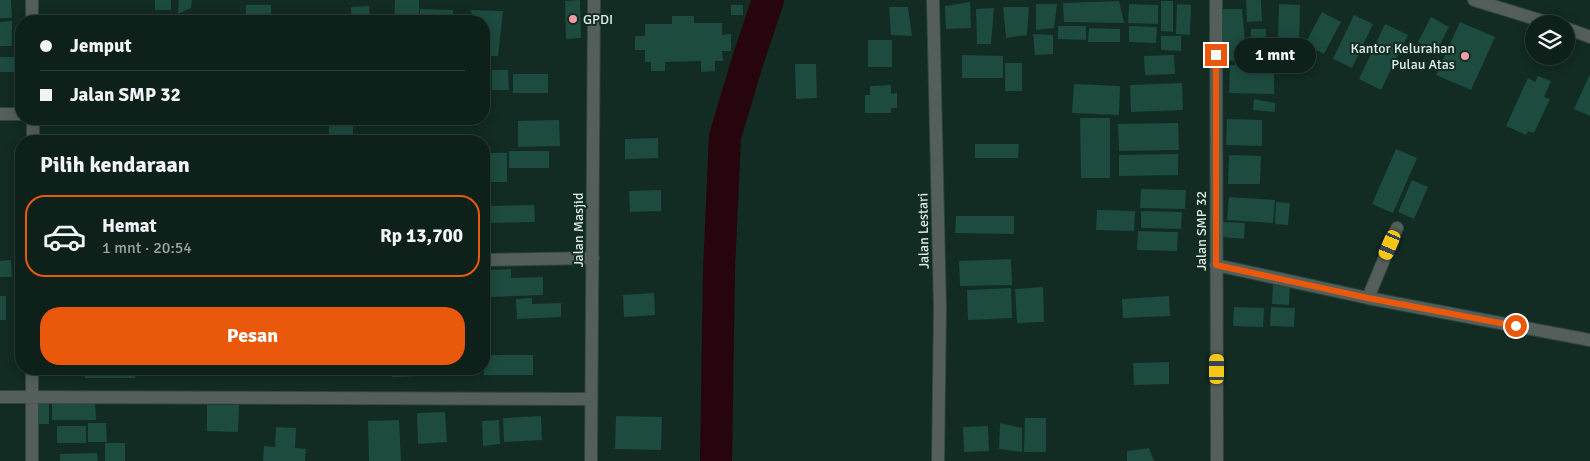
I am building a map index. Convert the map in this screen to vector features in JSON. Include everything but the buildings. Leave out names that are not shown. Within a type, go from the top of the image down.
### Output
[{"type":"street","points":[[32,0],[32,15]]},
{"type":"street","name":"Jalan Masjid","points":[[591,461],[594,0]]},
{"type":"street","name":"Jalan Lestari","points":[[933,0],[940,308],[938,461]]},
{"type":"street","name":"Jalan SMP 32","points":[[1216,0],[1217,461]]},
{"type":"street","points":[[1474,0],[1525,16]]},
{"type":"street","points":[[1575,31],[1590,37]]},
{"type":"street","points":[[0,114],[15,114]]},
{"type":"street","points":[[1368,298],[1397,228]]},
{"type":"street","points":[[490,260],[593,258]]},
{"type":"street","points":[[1216,265],[1368,298],[1590,340]]},
{"type":"street","points":[[32,375],[32,461]]},
{"type":"street","points":[[0,398],[591,399]]},
{"type":"waterway","points":[[716,461],[719,270],[725,137],[768,0]]},
{"type":"place","name":"GPDI","points":[[573,19]]},
{"type":"place","name":"Kantor Kelurahan Pulau Atas","points":[[1465,56]]},
{"type":"route","points":[[1216,55],[1216,265],[1368,298],[1516,326]]}]
